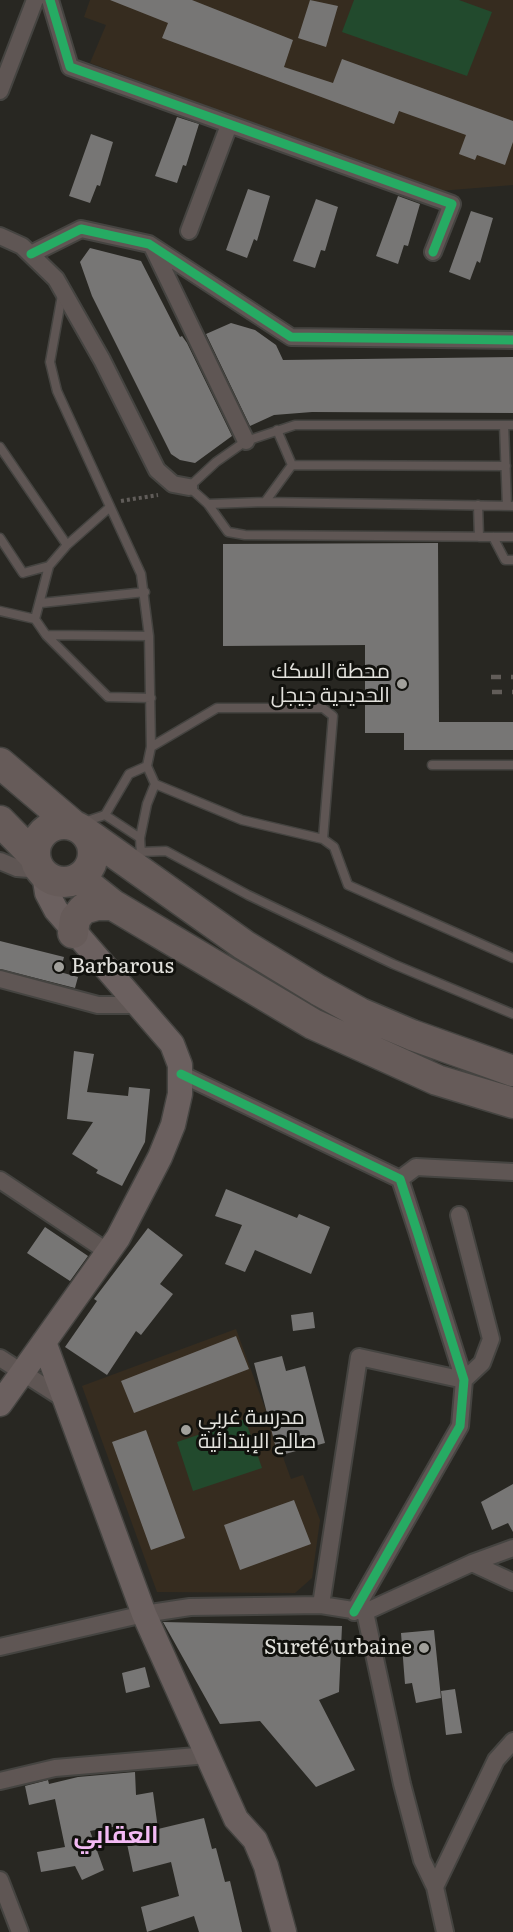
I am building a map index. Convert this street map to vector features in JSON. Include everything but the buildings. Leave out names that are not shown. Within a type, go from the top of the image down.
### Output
[{"type":"highway","points":[[0,763],[144,864],[244,945],[360,1013],[443,1048],[513,1071]]},
{"type":"highway","points":[[0,821],[54,872],[229,973],[280,1006],[354,1045],[437,1080],[513,1103]]},
{"type":"highway","points":[[54,872],[91,864],[93,855],[87,824]]},
{"type":"highway","points":[[54,872],[35,848],[43,833],[57,825],[87,824]]},
{"type":"highway","points":[[64,921],[75,919],[83,909],[97,905],[113,905]]},
{"type":"main road","points":[[0,1404],[108,1252],[140,1198],[168,1138],[178,1105],[181,1074],[172,1044],[64,921],[47,893],[54,872]]},
{"type":"main road","points":[[44,1342],[144,1614],[236,1819],[255,1840],[266,1866],[284,1932]]},
{"type":"street","points":[[0,92],[35,0]]},
{"type":"street","points":[[50,0],[70,67],[452,204],[433,252]]},
{"type":"street","points":[[189,231],[229,125]]},
{"type":"street","points":[[31,254],[81,229],[151,245],[291,337],[513,340]]},
{"type":"street","points":[[0,236],[22,246],[56,279],[102,360],[157,470],[173,484],[189,487]]},
{"type":"street","points":[[151,245],[246,441]]},
{"type":"street","points":[[0,861],[17,868],[54,872]]},
{"type":"street","points":[[0,979],[98,1005],[138,1005]]},
{"type":"street","points":[[181,1074],[400,1179],[464,1380],[460,1426],[360,1612],[422,1860],[435,1887],[445,1932]]},
{"type":"street","points":[[400,1179],[416,1167],[513,1172]]},
{"type":"street","points":[[0,1180],[108,1252]]},
{"type":"street","points":[[459,1215],[491,1339],[482,1363],[464,1380]]},
{"type":"street","points":[[321,1605],[359,1357],[464,1380]]},
{"type":"street","points":[[0,1358],[64,1399]]},
{"type":"street","points":[[0,1647],[144,1614],[189,1607],[321,1605],[360,1612],[472,1563],[513,1548]]},
{"type":"street","points":[[472,1563],[513,1582]]},
{"type":"street","points":[[435,1887],[496,1760],[504,1748],[513,1741]]},
{"type":"street","points":[[0,1781],[55,1768],[208,1755]]},
{"type":"street","points":[[0,1880],[20,1932]]},
{"type":"lane","points":[[63,292],[50,362],[55,381],[141,574],[149,636],[151,698],[151,747],[147,766],[155,784],[242,820],[323,839],[334,847],[348,885],[513,958]]},
{"type":"lane","points":[[58,316],[78,318]]},
{"type":"lane","points":[[208,504],[266,502],[510,506],[506,466],[509,425],[295,426],[246,441],[216,462],[189,487],[208,504],[228,532],[245,535],[513,537]]},
{"type":"lane","points":[[277,430],[292,465]]},
{"type":"lane","points":[[0,447],[67,545]]},
{"type":"lane","points":[[292,465],[506,466]]},
{"type":"lane","points":[[266,502],[292,465]]},
{"type":"lane","points":[[478,505],[478,537]]},
{"type":"lane","points":[[35,619],[49,566],[67,545],[110,507]]},
{"type":"lane","points":[[493,537],[506,560],[513,560]]},
{"type":"lane","points":[[0,538],[24,573],[49,566]]},
{"type":"lane","points":[[41,603],[145,592]]},
{"type":"lane","points":[[0,611],[35,619],[46,635],[108,697],[151,698]]},
{"type":"lane","points":[[46,635],[149,636]]},
{"type":"lane","points":[[151,747],[217,708],[323,708],[333,716],[323,839]]},
{"type":"lane","points":[[432,765],[513,765]]},
{"type":"lane","points":[[140,838],[87,824],[129,774],[147,766]]},
{"type":"lane","points":[[155,784],[147,804],[140,838],[144,864],[166,851],[248,896],[382,959],[513,1014]]},
{"type":"path","points":[[125,499],[157,496]]},
{"type":"shaded area","points":[[90,0],[513,0],[513,185],[439,191],[90,63],[106,25],[84,17]]},
{"type":"shaded area","name":"مدرسة غربي صالح الإبتدائية","points":[[236,1329],[291,1479],[303,1475],[320,1520],[312,1578],[295,1593],[157,1592],[82,1386]]},
{"type":"green space","points":[[354,0],[459,0],[492,12],[467,76],[342,32]]},
{"type":"green space","points":[[245,1419],[262,1468],[193,1491],[177,1442]]},
{"type":"railway","points":[[491,677],[513,677]]},
{"type":"railway","points":[[492,692],[513,692]]},
{"type":"cycle path","points":[[50,0],[70,67],[452,204],[433,252]]},
{"type":"cycle path","points":[[31,254],[81,229],[149,244],[291,337],[513,340]]},
{"type":"cycle path","points":[[181,1074],[400,1179],[417,1231],[464,1380],[460,1426],[354,1612]]},
{"type":"place","name":"محطة السكك الحديدية جيجل","points":[[402,684]]},
{"type":"place","name":"Barbarous","points":[[59,967]]},
{"type":"place","name":"مدرسة غربي صالح الإبتدائية","points":[[186,1430]]},
{"type":"place","name":"Sureté urbaine","points":[[424,1648]]},
{"type":"district","name":"العقابي","points":[[116,1836]]}]
